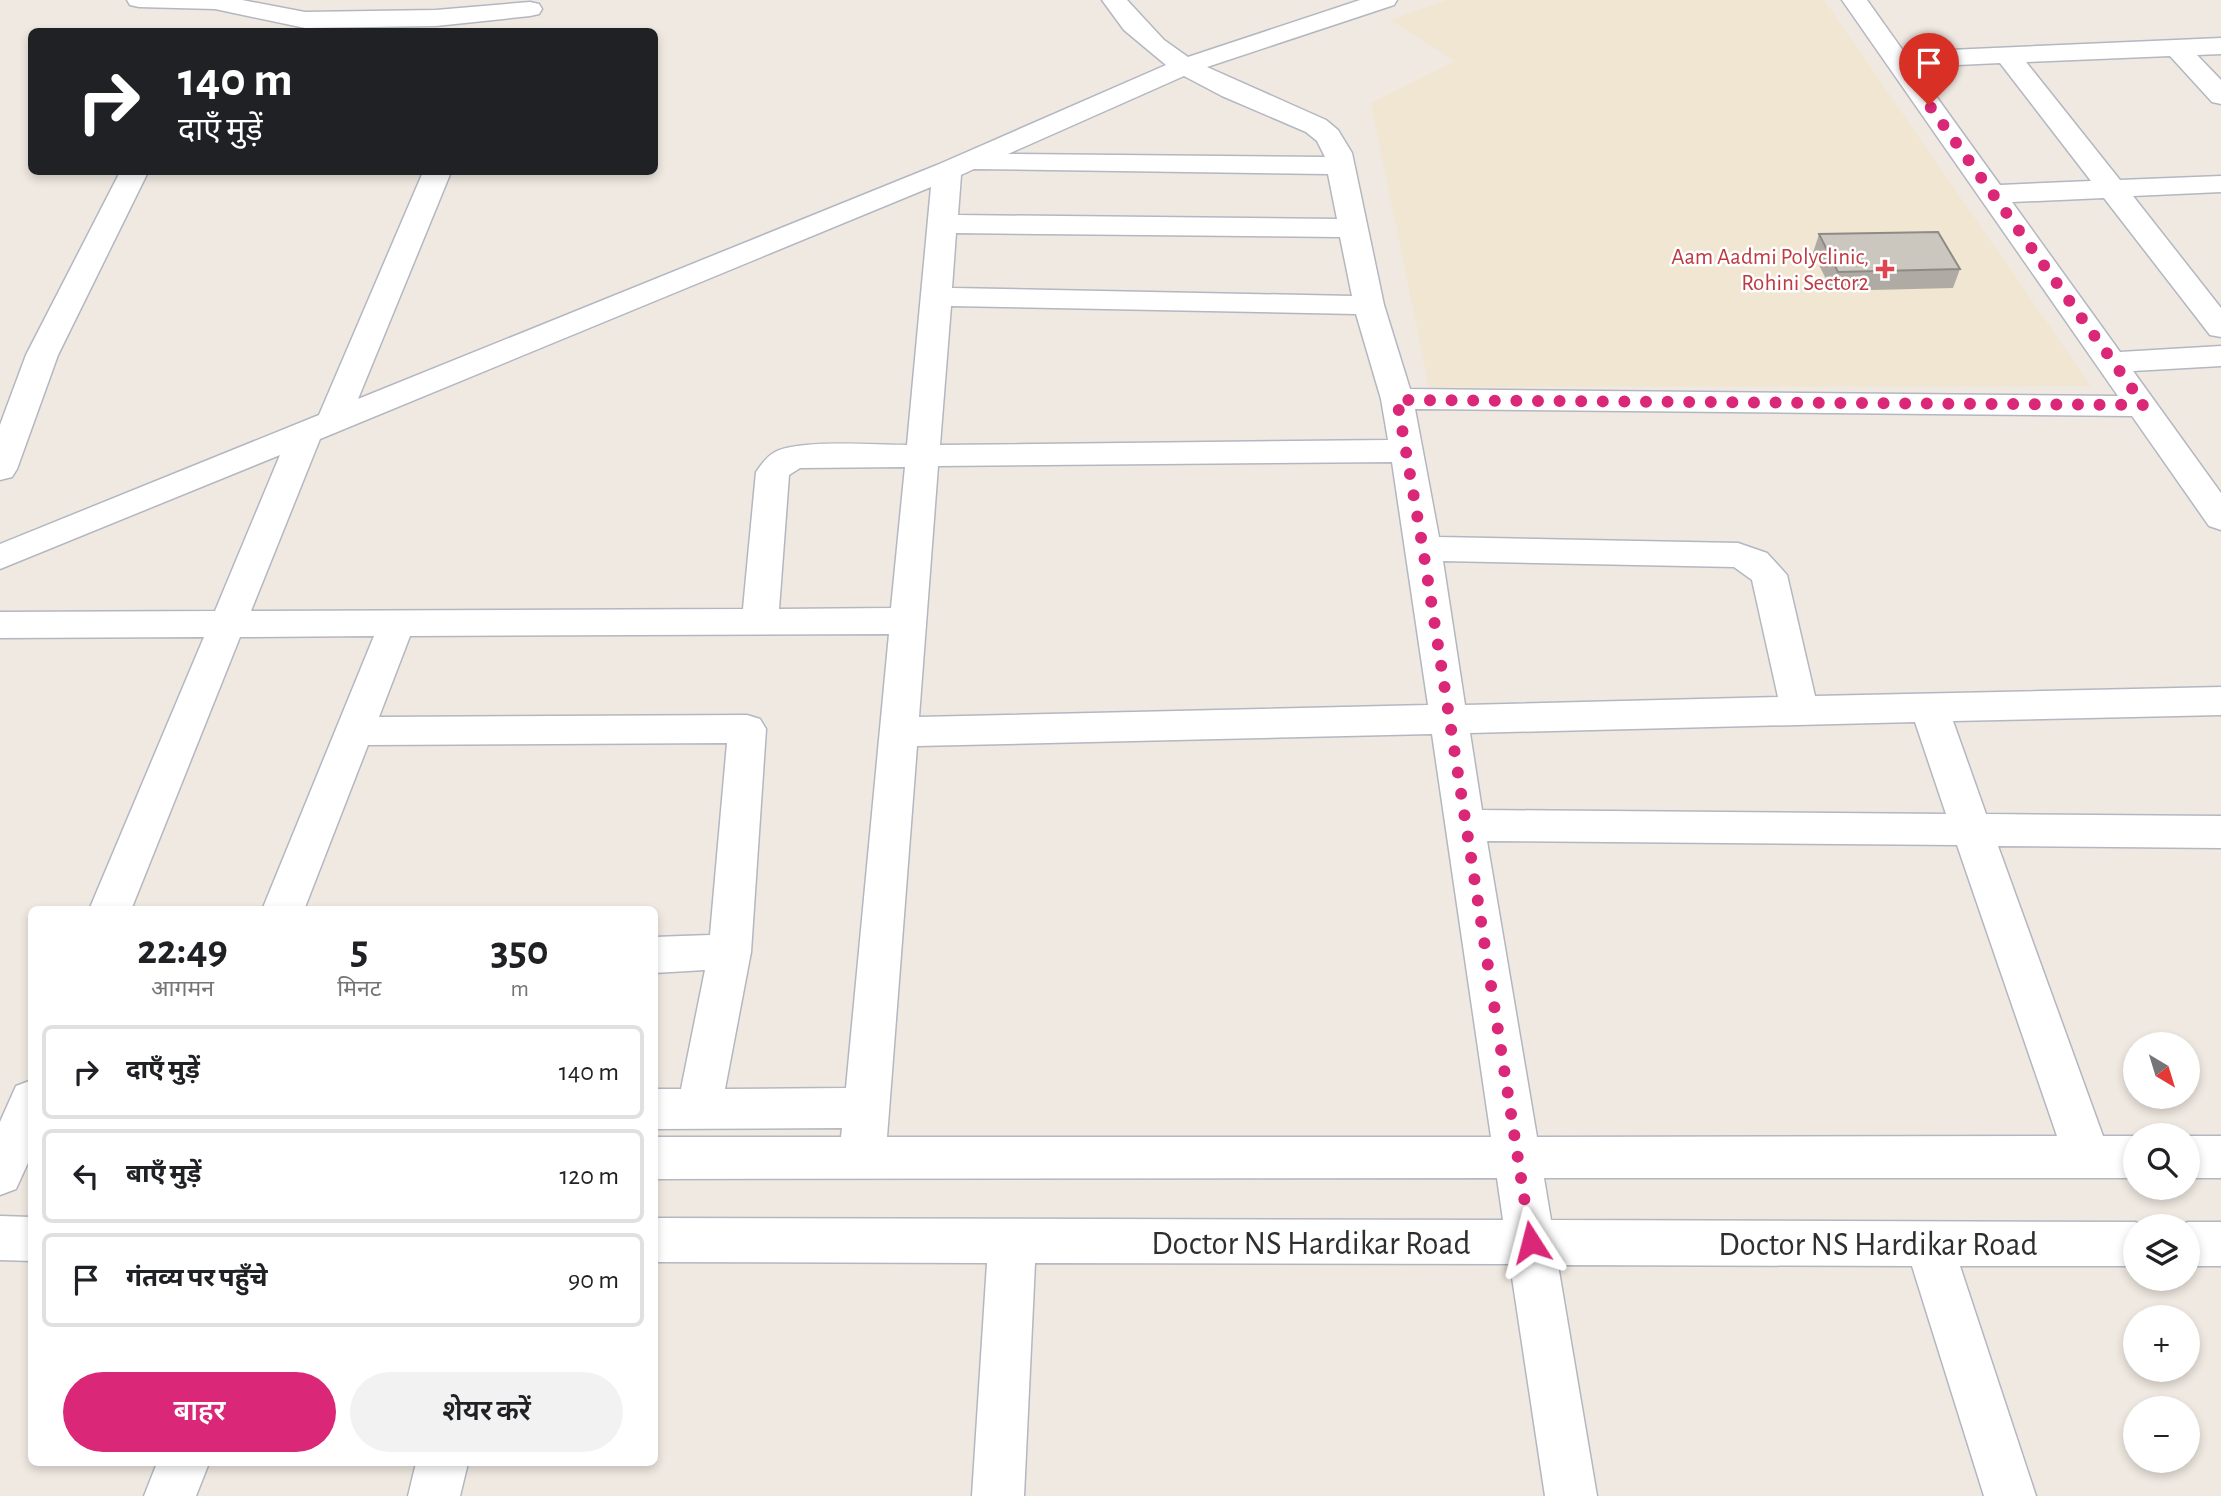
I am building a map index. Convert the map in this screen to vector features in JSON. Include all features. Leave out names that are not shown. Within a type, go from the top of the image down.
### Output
[{"type":"street","points":[[139,0],[215,2],[305,20],[436,17],[530,9]]},
{"type":"street","points":[[1114,0],[1143,37],[1182,67],[1316,126],[1328,136],[1338,153],[1369,305],[1397,400],[1423,549],[1464,825],[1571,1496]]},
{"type":"street","points":[[1294,0],[1329,20]]},
{"type":"street","points":[[1,555],[318,429],[957,167],[1182,67],[1385,0]]},
{"type":"street","points":[[1854,0],[2144,405],[2221,518]]},
{"type":"street","points":[[1897,60],[2221,46]]},
{"type":"street","points":[[2177,48],[2221,96]]},
{"type":"street","points":[[2007,55],[2221,328]]},
{"type":"street","points":[[957,167],[1340,166]]},
{"type":"street","points":[[862,1158],[943,224],[957,167]]},
{"type":"street","points":[[0,469],[42,355],[132,175]]},
{"type":"street","points":[[112,906],[227,625],[436,175]]},
{"type":"street","points":[[1993,194],[2221,184]]},
{"type":"street","points":[[943,224],[1353,229]]},
{"type":"street","points":[[936,298],[1369,305]]},
{"type":"street","points":[[2112,362],[2221,356]]},
{"type":"street","points":[[1397,400],[2144,405]]},
{"type":"street","points":[[761,621],[775,468],[785,460],[800,457],[923,455],[1405,451]]},
{"type":"street","points":[[1423,549],[1738,555],[1755,562],[1769,575],[1800,711]]},
{"type":"street","points":[[0,625],[908,621]]},
{"type":"street","points":[[286,906],[397,624]]},
{"type":"street","points":[[899,732],[2221,701]]},
{"type":"street","points":[[1929,708],[2087,1157]]},
{"type":"street","points":[[354,731],[747,729],[730,952],[699,1109]]},
{"type":"street","points":[[1464,825],[2221,831]]},
{"type":"street","points":[[658,955],[730,952]]},
{"type":"street","points":[[658,1109],[867,1108]]},
{"type":"street","points":[[10,1162],[28,1114]]},
{"type":"street","points":[[658,1158],[2123,1157]]},
{"type":"street","points":[[2200,1157],[2221,1157]]},
{"type":"street","points":[[0,1238],[28,1238]]},
{"type":"street","name":"Doctor NS Hardikar Road","points":[[658,1240],[2123,1244]]},
{"type":"street","points":[[998,1496],[1012,1241]]},
{"type":"street","points":[[1929,1244],[2010,1496]]},
{"type":"street","points":[[2200,1244],[2221,1244]]},
{"type":"street","points":[[170,1496],[182,1466]]},
{"type":"street","points":[[434,1496],[441,1466]]},
{"type":"shaded area","points":[[1447,0],[1824,0],[2091,386],[1429,387],[1371,103],[1455,61],[1390,20]]},
{"type":"building","points":[[1938,232],[1960,269],[1838,272],[1819,234]]},
{"type":"place","name":"Aam Aadmi Polyclinic, Rohini Sector2","points":[[1885,269]]},
{"type":"route","points":[[1531,1242],[1423,549],[1397,400],[2144,405],[1929,105]]}]
